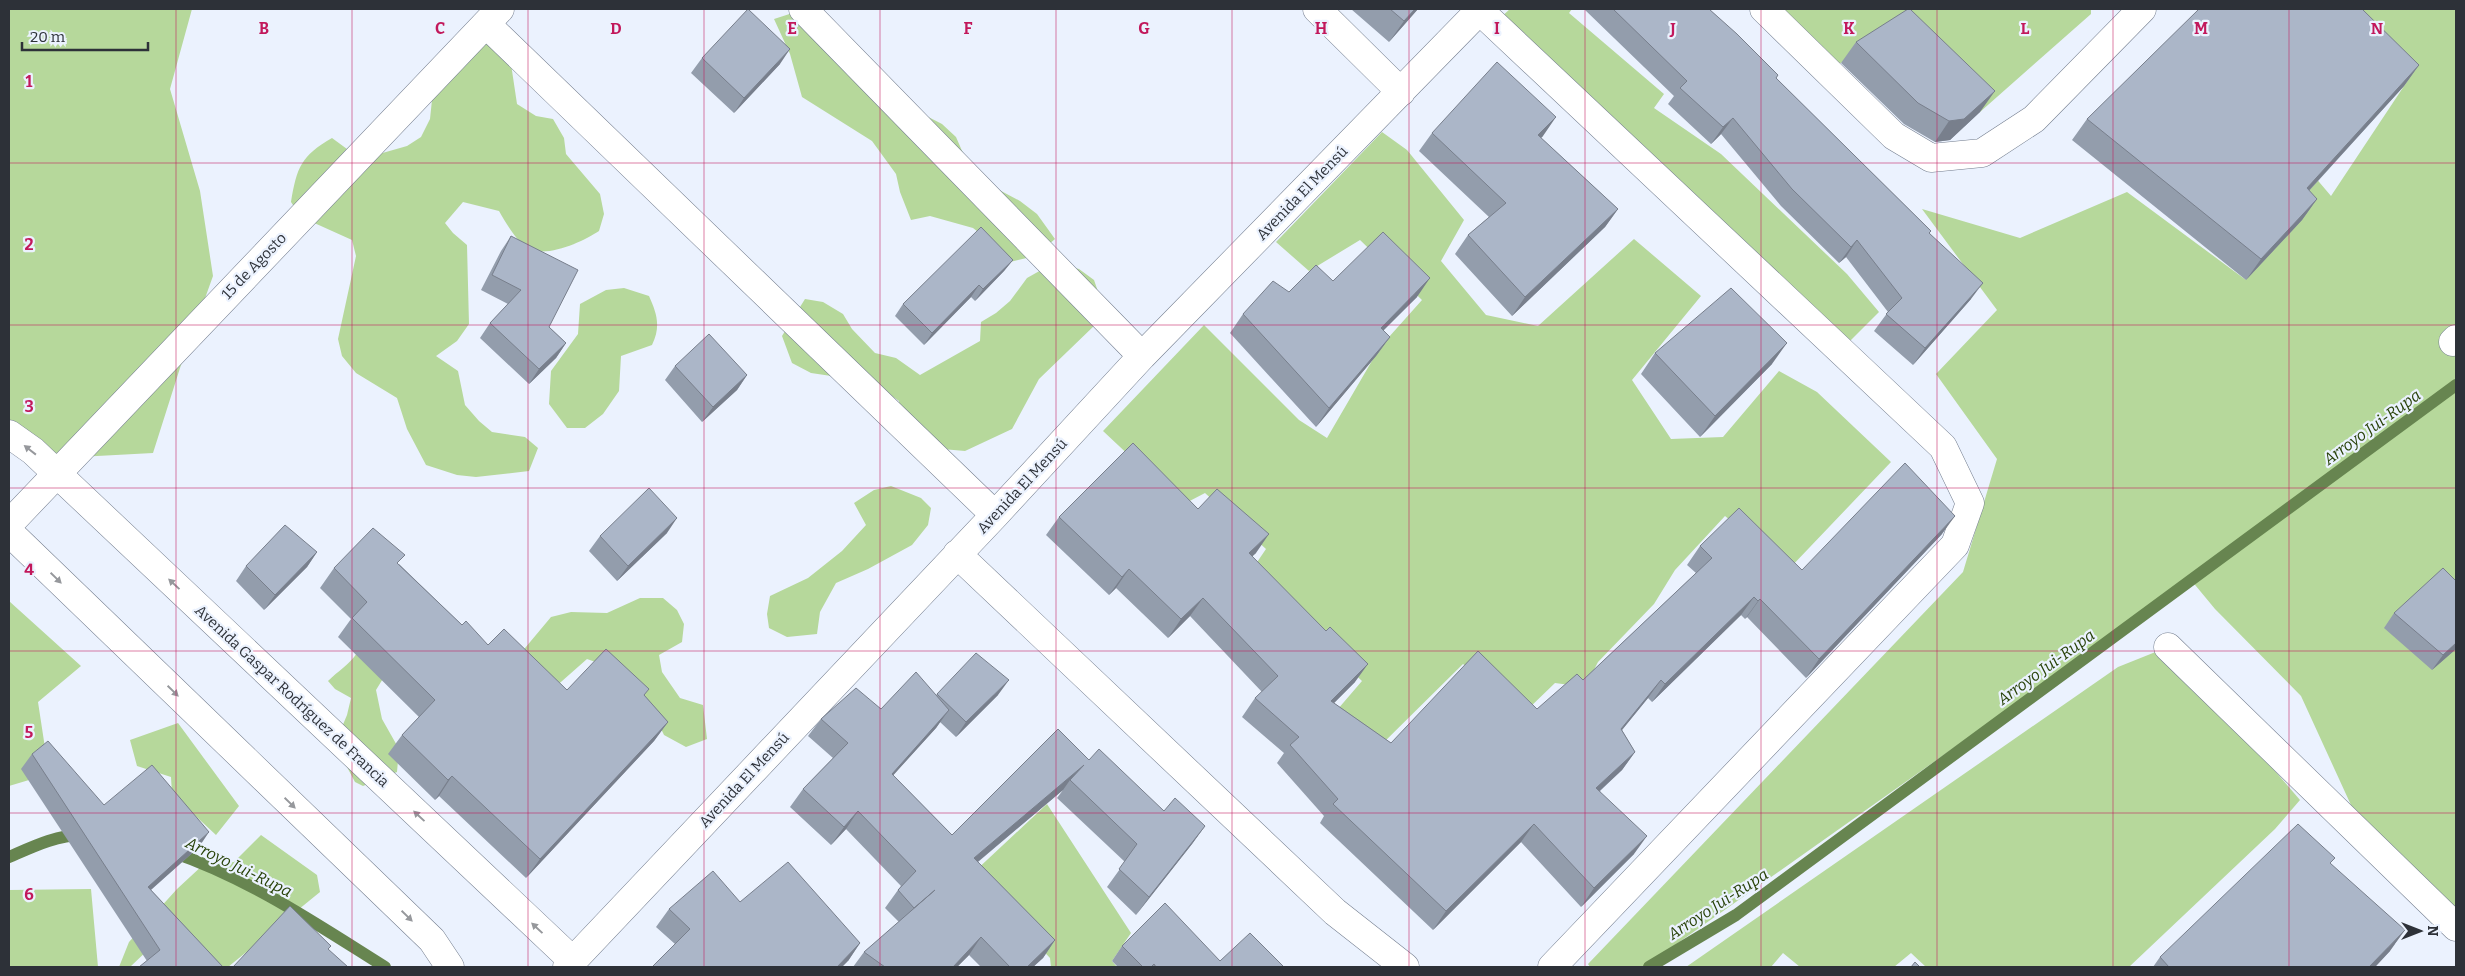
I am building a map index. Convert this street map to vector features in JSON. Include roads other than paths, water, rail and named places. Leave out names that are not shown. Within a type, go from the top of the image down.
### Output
[{"type":"street","points":[[803,9],[1142,356]]},
{"type":"street","points":[[1317,9],[1401,92]]},
{"type":"street","points":[[1764,9],[1894,136],[1931,158],[1982,153],[2034,119],[2142,9]]},
{"type":"street","points":[[1480,10],[1943,447],[1970,503],[1955,545],[1552,967]]},
{"type":"street","name":"Avenida El Mensú","points":[[570,964],[995,515],[1142,356],[1480,10]]},
{"type":"street","points":[[493,16],[995,515]]},
{"type":"street","name":"15 de Agosto","points":[[9,524],[493,16]]},
{"type":"street","name":"Avenida Gaspar Rodríguez de Francia","points":[[9,434],[33,451],[570,964]]},
{"type":"street","points":[[9,532],[432,940],[450,967]]},
{"type":"street","points":[[957,554],[1335,912],[1405,967]]},
{"type":"street","points":[[2168,647],[2456,927]]},
{"type":"waterway","name":"Arroyo Jui-Rupa","points":[[1649,967],[1736,915],[2456,385]]},
{"type":"waterway","name":"Arroyo Jui-Rupa","points":[[9,857],[54,839],[82,835]]},
{"type":"waterway","name":"Arroyo Jui-Rupa","points":[[172,852],[201,863],[256,889],[385,967]]}]
